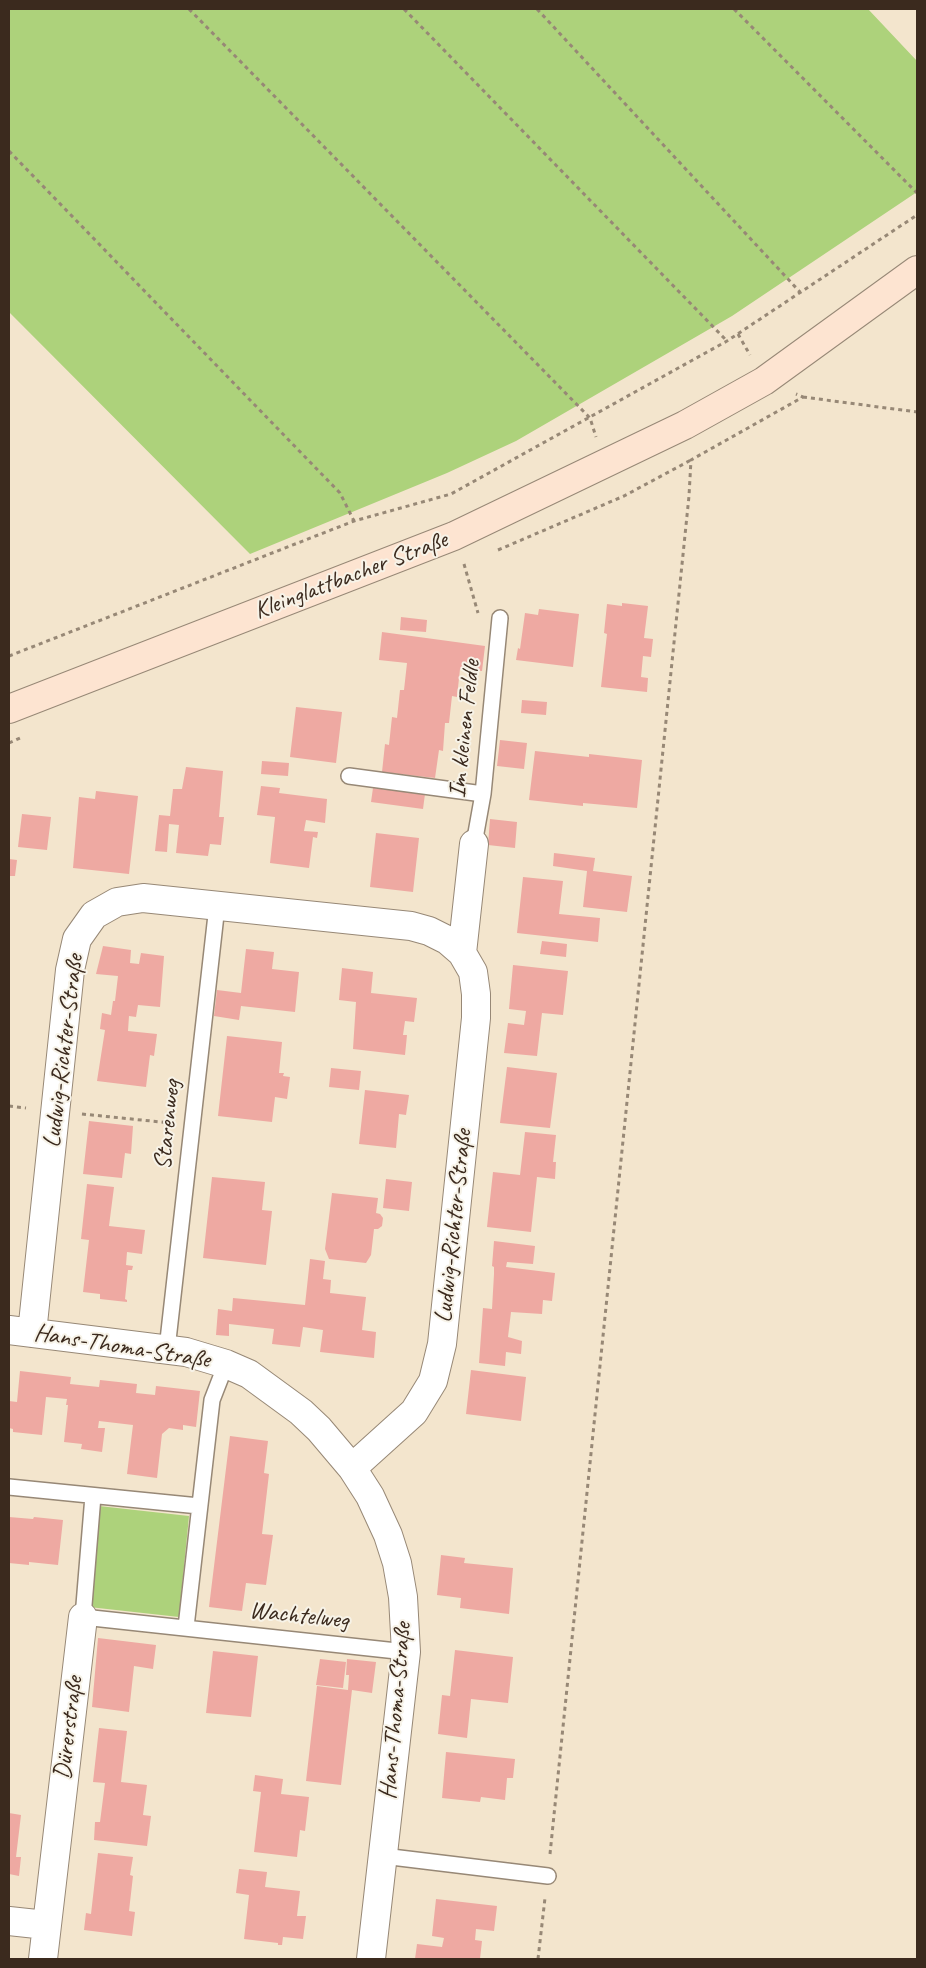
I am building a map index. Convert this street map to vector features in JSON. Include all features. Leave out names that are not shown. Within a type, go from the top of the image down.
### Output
[{"type":"main road","name":"Kleinglattbacher Straße","points":[[9,709],[454,536],[685,425],[764,380],[917,270]]},
{"type":"street","points":[[462,953],[474,844]]},
{"type":"street","name":"Ludwig-Richter-Straße","points":[[21,1331],[56,1112],[70,970],[77,939],[94,916],[117,902],[143,898],[411,926],[429,931],[447,940],[462,953],[473,972],[476,994],[476,1018],[442,1344],[433,1381],[414,1412],[352,1468]]},
{"type":"street","name":"Hans-Thoma-Straße","points":[[21,1331],[167,1348],[226,1364],[249,1374],[301,1412],[319,1429],[352,1468],[370,1496],[388,1535],[396,1563],[403,1597],[406,1652],[371,1959]]},
{"type":"street","name":"Dürerstraße","points":[[42,1959],[83,1617]]},
{"type":"street","points":[[9,1921],[46,1925]]},
{"type":"lane","name":"Im kleinen Feldle","points":[[474,844],[482,794],[500,618]]},
{"type":"lane","points":[[349,776],[482,794]]},
{"type":"lane","name":"Starenweg","points":[[167,1348],[217,906]]},
{"type":"lane","points":[[186,1627],[212,1400],[226,1364]]},
{"type":"lane","points":[[9,1486],[199,1506]]},
{"type":"lane","name":"Dürerstraße","points":[[83,1617],[93,1496]]},
{"type":"lane","name":"Wachtelweg","points":[[83,1617],[406,1652]]},
{"type":"lane","points":[[383,1856],[548,1876]]},
{"type":"path","points":[[189,9],[590,418]]},
{"type":"path","points":[[404,9],[727,341]]},
{"type":"path","points":[[537,9],[800,293]]},
{"type":"path","points":[[734,9],[917,193]]},
{"type":"path","points":[[9,151],[340,493],[354,521]]},
{"type":"path","points":[[9,656],[354,521],[451,494],[727,341],[917,215]]},
{"type":"path","points":[[764,380],[803,398],[917,412]]},
{"type":"path","points":[[538,1959],[686,526],[691,460],[803,398]]},
{"type":"path","points":[[454,536],[468,577],[477,612],[500,618]]},
{"type":"path","points":[[9,1106],[191,1126]]},
{"type":"green space","points":[[9,9],[868,9],[917,61],[917,192],[732,316],[516,441],[447,473],[250,554],[9,312]]},
{"type":"green space","points":[[99,1506],[189,1516],[179,1617],[89,1607]]},
{"type":"building","points":[[622,603],[648,606],[644,638],[653,639],[651,657],[643,656],[641,677],[648,678],[647,692],[601,687],[607,634],[604,633],[607,604],[622,606]]},
{"type":"building","points":[[539,609],[579,614],[573,667],[516,660],[518,648],[520,649],[525,613],[538,615]]},
{"type":"building","points":[[401,617],[427,620],[426,632],[400,630]]},
{"type":"building","points":[[382,632],[485,646],[482,671],[460,669],[457,697],[452,696],[449,723],[445,723],[443,751],[439,750],[435,778],[382,772],[385,744],[389,745],[392,717],[397,718],[400,690],[404,690],[407,663],[379,660]]},
{"type":"building","points":[[522,700],[547,702],[546,715],[521,713]]},
{"type":"building","points":[[296,707],[342,712],[336,763],[290,757]]},
{"type":"building","points":[[500,740],[527,743],[524,769],[497,766]]},
{"type":"building","points":[[535,751],[589,757],[589,754],[642,760],[637,808],[583,803],[583,806],[529,800]]},
{"type":"building","points":[[262,761],[289,763],[288,776],[261,774]]},
{"type":"building","points":[[186,767],[223,771],[219,817],[224,817],[221,845],[210,844],[208,856],[176,853],[179,825],[169,824],[167,852],[155,851],[159,815],[170,816],[173,789],[182,789]]},
{"type":"building","points":[[261,786],[280,788],[279,793],[327,799],[325,823],[306,820],[304,831],[318,832],[317,838],[313,837],[309,868],[270,863],[275,817],[257,815]]},
{"type":"building","points":[[373,788],[425,794],[423,809],[371,802]]},
{"type":"building","points":[[96,791],[138,796],[129,874],[73,868],[79,797],[95,799]]},
{"type":"building","points":[[22,814],[51,817],[47,850],[18,847]]},
{"type":"building","points":[[490,819],[517,822],[515,848],[488,845]]},
{"type":"building","points":[[376,833],[419,838],[413,892],[370,887]]},
{"type":"building","points":[[554,853],[595,858],[593,871],[632,876],[627,912],[583,907],[587,871],[553,866]]},
{"type":"building","points":[[9,859],[17,860],[15,876],[10,876],[10,880]]},
{"type":"building","points":[[523,877],[563,881],[559,914],[600,918],[598,942],[517,933]]},
{"type":"building","points":[[542,941],[567,944],[566,957],[540,954]]},
{"type":"building","points":[[103,946],[131,950],[130,963],[139,964],[141,953],[164,956],[160,1007],[138,1005],[136,1017],[129,1016],[128,1031],[157,1034],[154,1056],[150,1055],[146,1087],[97,1081],[105,1030],[100,1029],[102,1013],[111,1015],[118,976],[96,974]]},
{"type":"building","points":[[246,949],[274,952],[272,969],[299,972],[295,1012],[241,1006],[239,1020],[214,1016],[217,990],[241,993]]},
{"type":"building","points":[[513,965],[568,971],[563,1015],[542,1013],[537,1056],[504,1053],[508,1023],[524,1025],[526,1011],[509,1009]]},
{"type":"building","points":[[342,968],[373,972],[371,993],[417,998],[414,1022],[405,1021],[403,1035],[407,1035],[405,1055],[353,1049],[356,1002],[339,1000]]},
{"type":"building","points":[[227,1036],[282,1042],[279,1073],[284,1073],[283,1076],[290,1077],[287,1099],[275,1097],[272,1122],[218,1116]]},
{"type":"building","points":[[507,1067],[557,1073],[550,1128],[500,1123]]},
{"type":"building","points":[[331,1068],[361,1071],[359,1090],[329,1087]]},
{"type":"building","points":[[365,1090],[409,1095],[406,1115],[399,1114],[396,1148],[359,1144]]},
{"type":"building","points":[[89,1121],[133,1126],[131,1154],[125,1153],[122,1178],[83,1174]]},
{"type":"building","points":[[525,1132],[556,1135],[553,1162],[556,1162],[555,1179],[537,1177],[531,1232],[487,1227],[493,1172],[520,1175]]},
{"type":"building","points":[[212,1177],[265,1182],[262,1210],[272,1211],[266,1265],[203,1258]]},
{"type":"building","points":[[386,1179],[412,1182],[409,1211],[383,1208]]},
{"type":"building","points":[[87,1184],[114,1187],[109,1226],[145,1230],[142,1254],[127,1252],[126,1265],[133,1266],[132,1270],[128,1270],[125,1299],[127,1302],[100,1299],[100,1294],[83,1292],[89,1240],[81,1239]]},
{"type":"building","points":[[332,1193],[378,1198],[376,1213],[380,1214],[383,1218],[382,1226],[374,1229],[371,1255],[366,1263],[329,1259],[325,1249]]},
{"type":"building","points":[[494,1241],[535,1246],[533,1264],[507,1262],[506,1267],[555,1273],[552,1301],[543,1300],[542,1314],[511,1312],[508,1337],[522,1341],[521,1354],[506,1352],[505,1366],[479,1363],[483,1308],[492,1309]]},
{"type":"building","points":[[310,1259],[325,1261],[323,1279],[331,1280],[330,1293],[366,1297],[362,1330],[376,1332],[374,1358],[320,1352],[323,1330],[303,1327],[300,1347],[272,1344],[274,1329],[229,1324],[229,1336],[216,1335],[218,1309],[232,1311],[233,1298],[305,1305]]},
{"type":"building","points":[[471,1370],[526,1377],[521,1421],[466,1414]]},
{"type":"building","points":[[20,1371],[71,1377],[70,1384],[99,1387],[100,1380],[137,1384],[136,1393],[155,1395],[156,1386],[200,1391],[196,1427],[183,1425],[183,1430],[169,1428],[162,1434],[157,1478],[127,1474],[133,1425],[99,1421],[98,1428],[105,1428],[102,1452],[81,1449],[82,1444],[64,1442],[67,1399],[46,1397],[42,1435],[13,1432],[13,1429],[9,1428],[9,1401],[17,1402]]},
{"type":"building","points":[[230,1436],[268,1441],[264,1473],[269,1474],[262,1534],[273,1535],[266,1585],[246,1583],[242,1611],[209,1607]]},
{"type":"building","points":[[9,1517],[63,1520],[58,1565],[29,1562],[29,1565],[9,1563]]},
{"type":"building","points":[[441,1555],[465,1558],[464,1563],[513,1568],[509,1614],[460,1608],[461,1598],[437,1595]]},
{"type":"building","points":[[98,1638],[156,1645],[153,1669],[134,1666],[129,1712],[92,1707]]},
{"type":"building","points":[[455,1650],[513,1657],[508,1703],[471,1699],[467,1738],[438,1734],[442,1695],[450,1696]]},
{"type":"building","points":[[213,1651],[258,1656],[251,1717],[206,1713]]},
{"type":"building","points":[[320,1659],[346,1662],[343,1688],[316,1685]]},
{"type":"building","points":[[347,1659],[376,1662],[372,1693],[352,1690],[341,1785],[306,1781],[317,1686],[348,1690],[349,1675],[346,1675]]},
{"type":"building","points":[[99,1728],[127,1731],[121,1782],[147,1785],[143,1815],[151,1816],[147,1846],[94,1840],[95,1822],[100,1822],[105,1783],[93,1782]]},
{"type":"building","points":[[446,1752],[515,1759],[513,1778],[507,1778],[505,1800],[481,1797],[480,1802],[442,1798]]},
{"type":"building","points":[[255,1775],[283,1779],[281,1794],[309,1797],[305,1831],[300,1830],[297,1857],[254,1852],[261,1792],[253,1791]]},
{"type":"building","points":[[9,1813],[21,1815],[16,1857],[21,1857],[19,1876],[9,1874]]},
{"type":"building","points":[[98,1853],[133,1857],[130,1875],[133,1876],[129,1911],[135,1912],[132,1936],[84,1930],[86,1913],[91,1914]]},
{"type":"building","points":[[239,1869],[267,1872],[265,1887],[300,1891],[297,1916],[306,1916],[303,1939],[283,1937],[282,1945],[278,1945],[278,1943],[244,1939],[249,1895],[236,1893]]},
{"type":"building","points":[[436,1899],[497,1906],[494,1931],[476,1929],[475,1940],[482,1941],[480,1959],[415,1959],[417,1944],[442,1947],[444,1938],[432,1936]]}]
